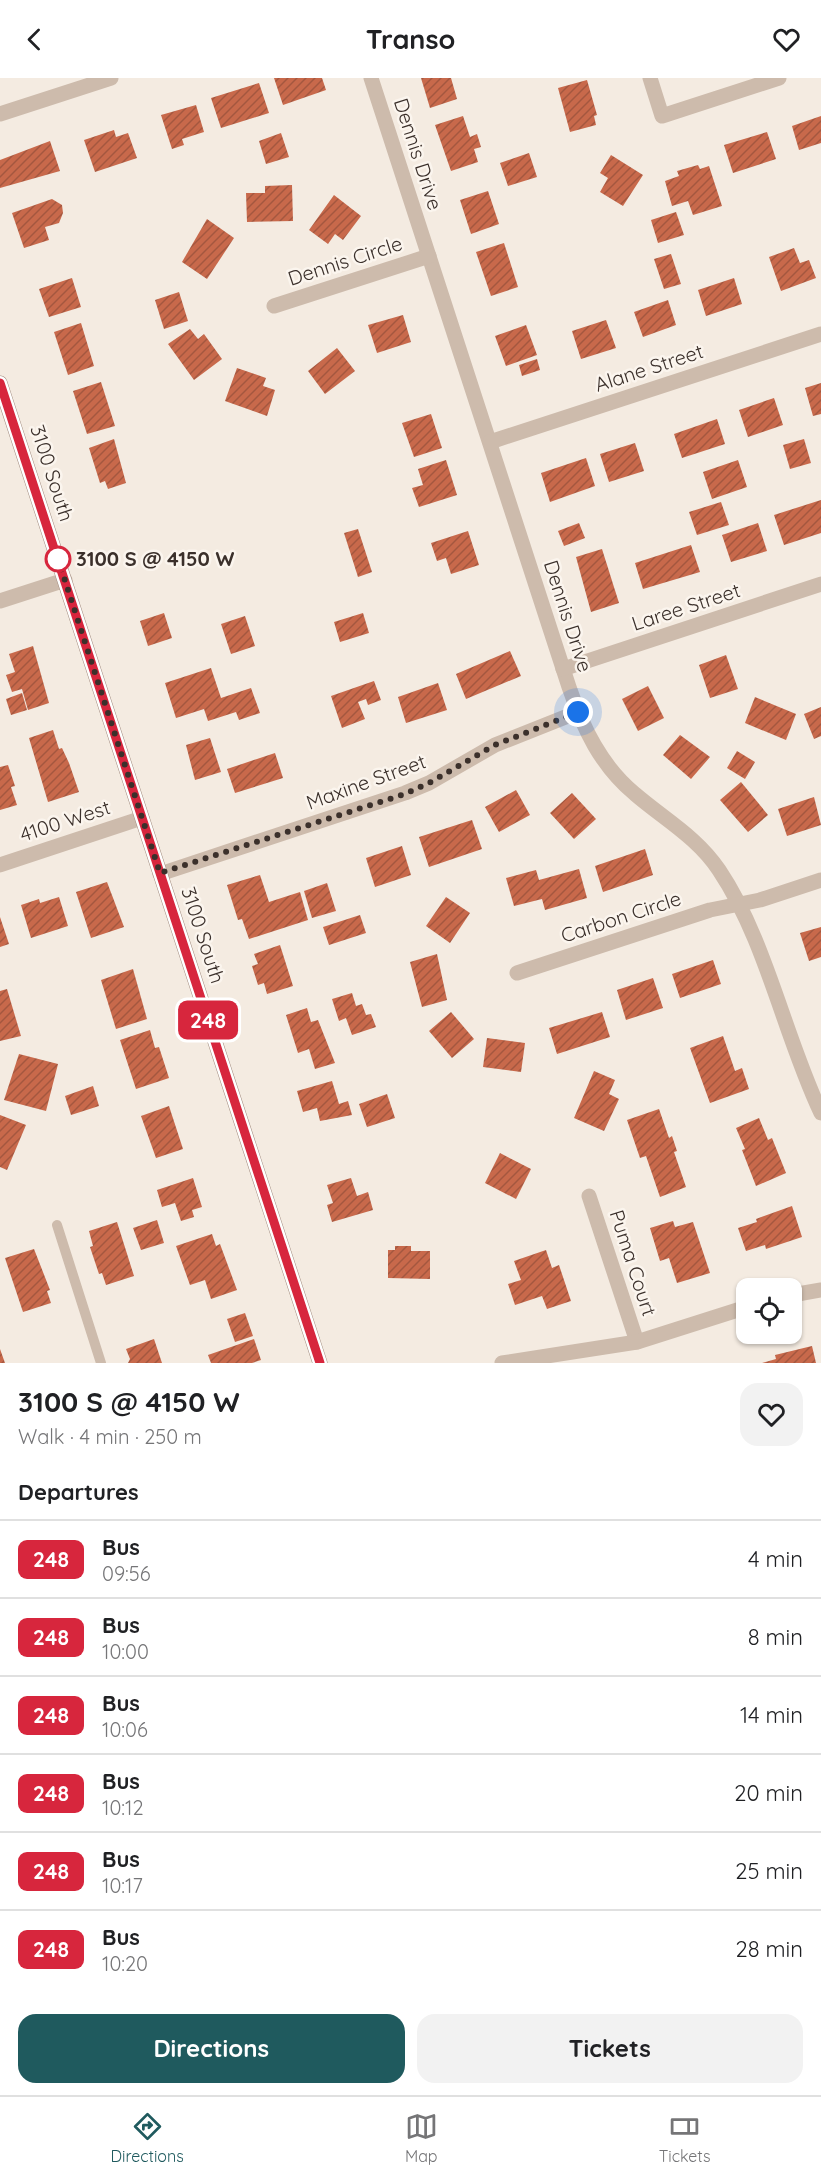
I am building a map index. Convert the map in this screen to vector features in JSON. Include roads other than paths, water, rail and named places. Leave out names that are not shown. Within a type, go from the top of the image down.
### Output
[{"type":"main road","name":"3100 South","points":[[0,383],[320,1363]]},
{"type":"street","points":[[0,114],[111,78]]},
{"type":"street","name":"Dennis Drive","points":[[371,78],[563,669],[587,735],[613,773],[635,795],[700,846],[719,870],[750,925],[792,1048],[821,1113]]},
{"type":"street","points":[[650,78],[662,116],[779,78]]},
{"type":"street","name":"Dennis Circle","points":[[274,306],[429,256]]},
{"type":"street","name":"Alane Street","points":[[490,442],[821,334]]},
{"type":"street","points":[[0,601],[65,580]]},
{"type":"street","name":"Laree Street","points":[[563,669],[821,584]]},
{"type":"street","name":"Maxine Street","points":[[160,873],[405,794],[429,783],[495,745],[578,712]]},
{"type":"street","name":"4100 West","points":[[0,865],[142,818]]},
{"type":"street","name":"Carbon Circle","points":[[517,974],[710,910],[821,880]]},
{"type":"street","name":"Puma Court","points":[[589,1196],[637,1342]]},
{"type":"street","points":[[802,1293],[821,1290]]},
{"type":"street","points":[[502,1363],[637,1342],[736,1310]]},
{"type":"lane","points":[[57,1225],[101,1363]]},
{"type":"place","name":"3100 S @ 4150 W","points":[[58,559]]}]
